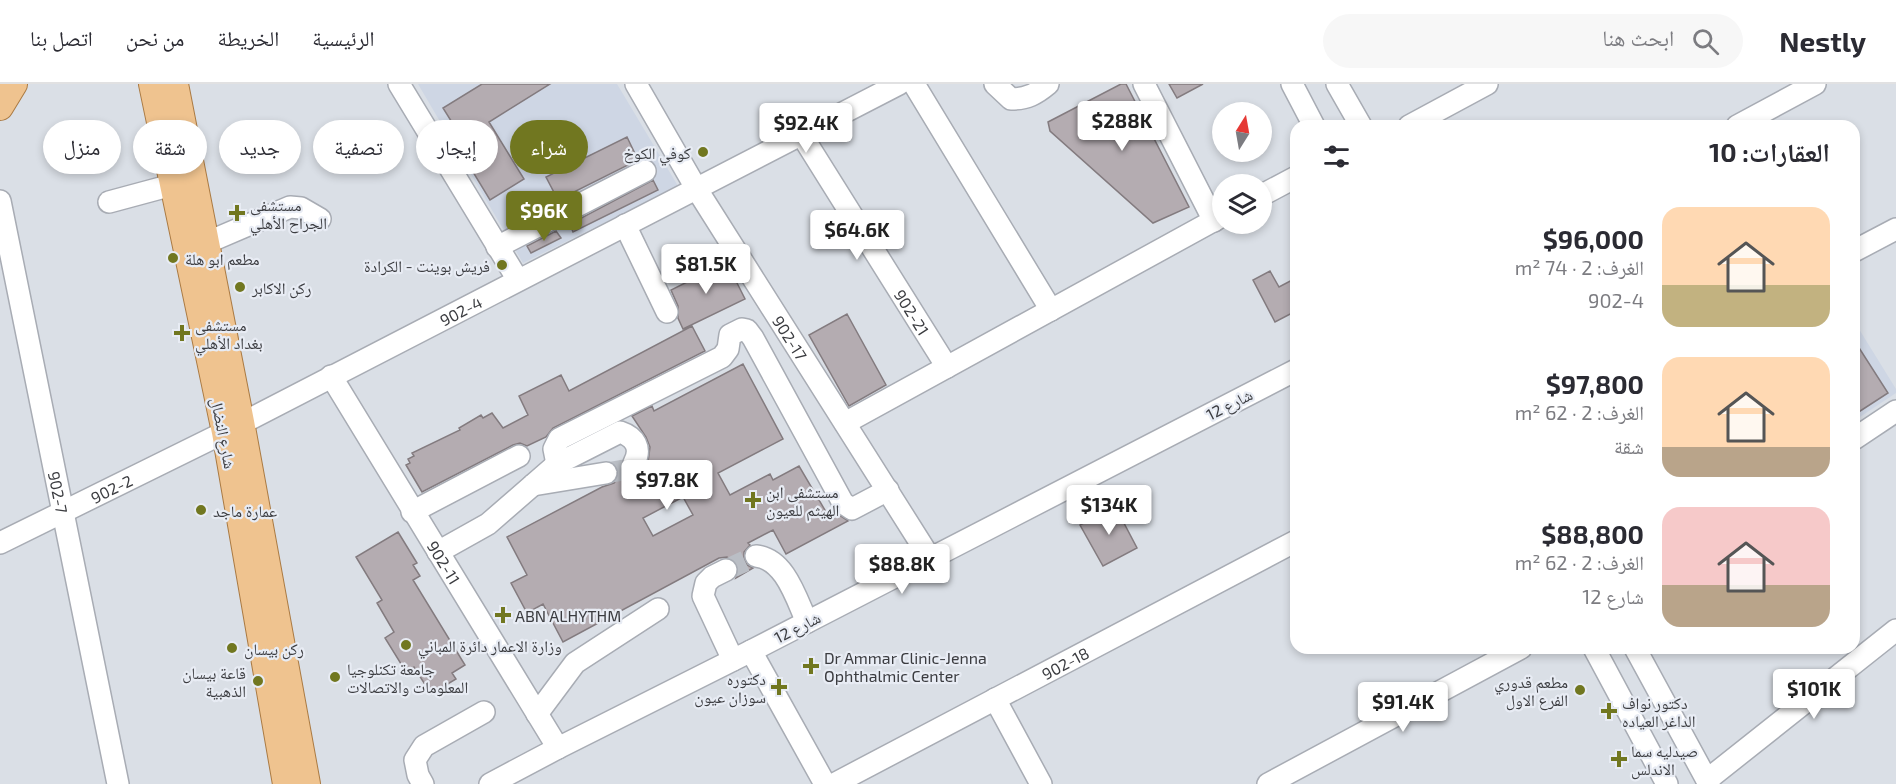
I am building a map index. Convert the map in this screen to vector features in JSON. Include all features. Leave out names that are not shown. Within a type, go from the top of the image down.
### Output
[{"type":"main road","points":[[0,107],[14,84]]},
{"type":"main road","name":"شارع النضال","points":[[152,84],[172,185],[233,427],[307,784]]},
{"type":"main road","name":"شارع النضال","points":[[175,84],[206,243],[286,784]]},
{"type":"street","points":[[399,84],[518,280]]},
{"type":"street","name":"902-17","points":[[636,84],[696,188],[930,558]]},
{"type":"street","points":[[911,84],[1051,310]]},
{"type":"street","name":"902-4","points":[[233,427],[801,134],[911,84]]},
{"type":"street","points":[[994,84],[1011,99],[1025,99],[1048,84]]},
{"type":"street","points":[[1144,84],[1212,207]]},
{"type":"street","points":[[1292,84],[1311,120]]},
{"type":"street","points":[[1337,84],[1357,120]]},
{"type":"street","points":[[1420,120],[1487,84]]},
{"type":"street","points":[[1748,120],[1815,84]]},
{"type":"street","name":"902-21","points":[[801,134],[947,367]]},
{"type":"street","points":[[497,248],[645,171]]},
{"type":"street","points":[[1272,190],[1290,180]]},
{"type":"street","points":[[109,202],[172,185]]},
{"type":"street","name":"902-7","points":[[0,201],[118,784]]},
{"type":"street","points":[[206,243],[290,207],[301,208],[320,219]]},
{"type":"street","points":[[845,423],[1212,221]]},
{"type":"street","points":[[625,225],[666,312]]},
{"type":"street","points":[[1860,247],[1896,229]]},
{"type":"street","points":[[557,464],[554,449],[559,439],[722,357],[728,349],[730,335],[742,329],[747,330],[753,338],[843,503],[852,509],[888,490]]},
{"type":"street","name":"شارع 12","points":[[490,784],[1290,373]]},
{"type":"street","name":"902-11","points":[[331,376],[558,748]]},
{"type":"street","points":[[1860,435],[1896,411]]},
{"type":"street","name":"902-2","points":[[0,543],[233,427]]},
{"type":"street","points":[[438,552],[488,524],[557,464],[620,432],[633,439],[638,447],[634,463]]},
{"type":"street","points":[[412,512],[519,456]]},
{"type":"street","points":[[530,486],[606,473]]},
{"type":"street","name":"902-18","points":[[834,784],[1290,544]]},
{"type":"street","points":[[756,556],[770,560],[781,570],[807,621]]},
{"type":"street","points":[[726,570],[706,583],[703,596],[825,784]]},
{"type":"street","points":[[537,714],[575,663],[658,609]]},
{"type":"street","points":[[1638,654],[1708,782],[1896,630]]},
{"type":"street","points":[[1268,784],[1510,654]]},
{"type":"street","points":[[1597,654],[1667,784]]},
{"type":"street","points":[[995,699],[1041,784]]},
{"type":"street","points":[[423,784],[418,775],[415,760],[424,746],[484,712]]},
{"type":"shaded area","points":[[418,84],[617,84],[678,186],[523,263],[471,174],[498,174],[498,120],[439,120]]},
{"type":"shaded area","points":[[1860,331],[1896,389],[1896,393],[1860,417]]},
{"type":"building","points":[[482,84],[550,84],[492,120],[450,120],[443,108]]},
{"type":"building","points":[[1121,84],[1126,84],[1189,207],[1153,223],[1050,131],[1048,122]]},
{"type":"building","points":[[1169,84],[1203,84],[1177,98]]},
{"type":"building","points":[[498,137],[510,156],[510,174],[521,174],[524,179],[490,200],[474,174],[498,174]]},
{"type":"building","points":[[627,137],[638,160],[558,200],[546,177],[552,174],[588,174],[588,156]]},
{"type":"building","points":[[653,180],[658,190],[573,232],[570,224]]},
{"type":"building","points":[[556,231],[561,238],[531,253],[527,246]]},
{"type":"building","points":[[718,260],[724,272],[729,272],[734,282],[736,281],[745,299],[683,329],[678,318],[678,306],[671,290],[699,276],[698,270]]},
{"type":"building","points":[[1270,271],[1279,287],[1290,281],[1290,314],[1275,322],[1253,280]]},
{"type":"building","points":[[847,314],[886,385],[849,406],[809,335]]},
{"type":"building","points":[[692,326],[705,351],[553,428],[546,437],[527,446],[520,443],[513,445],[422,492],[406,465],[410,463],[408,459],[414,456],[412,453],[460,430],[459,428],[481,415],[483,418],[492,413],[503,428],[528,415],[519,396],[561,375],[569,391]]},
{"type":"building","points":[[1860,349],[1888,393],[1860,411]]},
{"type":"building","name":"مستشفى ابن الهيثم للعيون","points":[[743,364],[783,439],[718,473],[730,495],[770,474],[773,480],[799,466],[829,517],[836,513],[848,521],[786,554],[773,530],[748,543],[750,545],[744,552],[744,559],[747,565],[753,568],[736,578],[739,571],[737,564],[727,557],[719,558],[563,642],[543,604],[527,613],[511,583],[527,575],[507,537],[602,487],[614,483],[619,472],[614,464],[622,461],[624,470],[630,475],[641,473],[648,462],[650,447],[632,416],[652,406],[654,411]],"holes":[[[683,497],[693,515],[653,536],[643,518]]]},
{"type":"building","points":[[1115,506],[1137,548],[1103,566],[1080,525]]},
{"type":"building","points":[[398,532],[417,563],[413,565],[420,576],[413,580],[465,665],[452,673],[456,679],[431,694],[414,667],[406,672],[385,638],[394,632],[377,603],[382,600],[356,557]]},
{"type":"tunnel","points":[[606,473],[624,470],[634,463]]},
{"type":"tunnel","points":[[726,570],[756,556]]},
{"type":"place","name":"كوفي الكوخ","points":[[703,152]]},
{"type":"place","name":"مستشفى الجراح الأهلي","points":[[237,213]]},
{"type":"place","name":"مطعم ابو هلة","points":[[173,258]]},
{"type":"place","name":"فريش بوينت - الكرادة","points":[[502,265]]},
{"type":"place","name":"ركن الاكابر","points":[[240,287]]},
{"type":"place","name":"مستشفى بغداد الأهلي","points":[[182,333]]},
{"type":"place","name":"مستشفى ابن الهيثم للعيون","points":[[753,500]]},
{"type":"place","name":"عمارة ماجد","points":[[201,510]]},
{"type":"place","name":"ABN ALHYTHM","points":[[503,615]]},
{"type":"place","name":"وزارة الاعمار دائرة المباني","points":[[406,645]]},
{"type":"place","name":"ركن بيسان","points":[[232,648]]},
{"type":"place","name":"Dr Ammar Clinic-Jenna Ophthalmic Center","points":[[811,666]]},
{"type":"place","name":"جامعة تكنلوجيا المعلومات والاتصالات","points":[[335,677]]},
{"type":"place","name":"قاعة بيسان الذهبية","points":[[258,681]]},
{"type":"place","name":"دكتوره سوزان عيون","points":[[779,687]]},
{"type":"place","name":"مطعم قدوري الفرع الاول","points":[[1580,690]]},
{"type":"place","name":"دكتور نواف الداغر العياده","points":[[1609,711]]},
{"type":"place","name":"صيدليه سما الاندلس","points":[[1619,759]]}]
